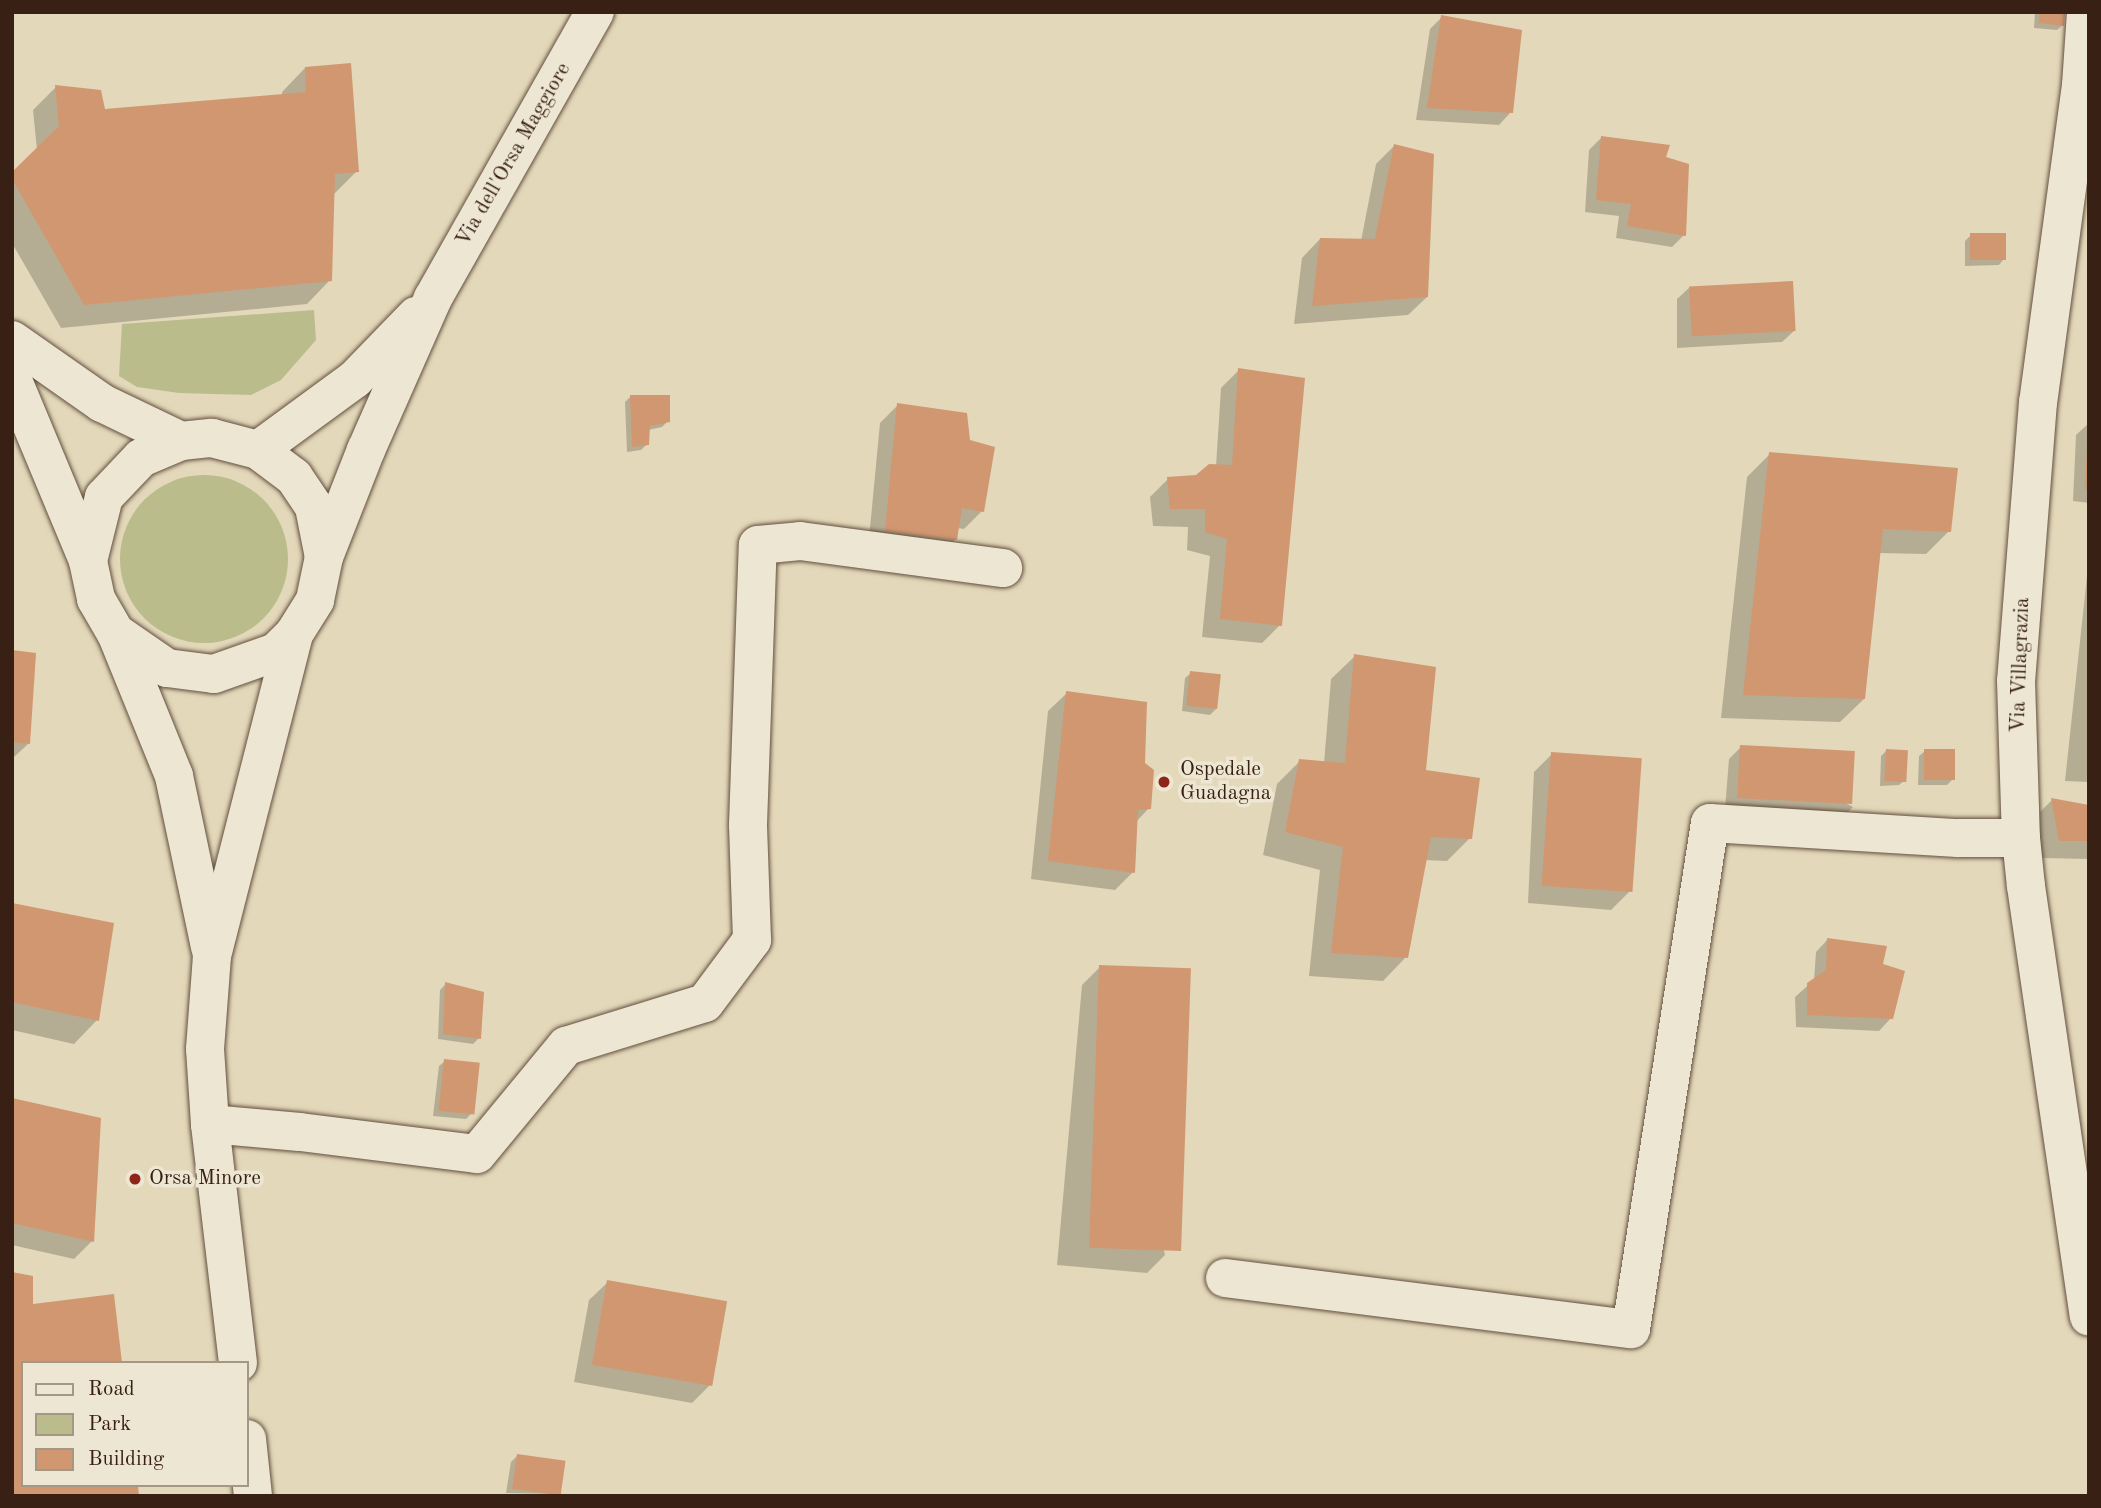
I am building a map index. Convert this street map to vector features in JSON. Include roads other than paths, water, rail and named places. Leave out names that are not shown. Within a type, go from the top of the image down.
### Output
[{"type":"street","name":"Via dell'Orsa Maggiore","points":[[433,298],[595,12]]},
{"type":"street","name":"Via Villagrazia","points":[[2086,12],[2081,85],[2038,402],[2016,681],[2021,838],[2089,1316]]},
{"type":"street","points":[[258,450],[355,379],[433,298]]},
{"type":"street","points":[[116,633],[167,668],[214,674],[276,652],[294,634],[315,600],[324,557],[366,450],[433,298]]},
{"type":"street","points":[[12,340],[102,402],[181,441]]},
{"type":"street","points":[[12,378],[88,561],[96,599],[116,633],[174,776],[212,956]]},
{"type":"street","points":[[88,561],[104,497],[141,458],[181,441],[212,438],[258,450],[294,477],[314,507],[324,557]]},
{"type":"street","points":[[210,1124],[477,1154],[566,1046],[705,1003],[752,940],[748,825],[758,545],[800,541],[1003,568]]},
{"type":"street","points":[[238,1361],[210,1124],[205,1049],[212,956],[294,634]]},
{"type":"street","points":[[1225,1278],[1631,1329],[1710,823],[1958,838],[2021,838]]},
{"type":"street","points":[[248,1448],[253,1496]]},
{"type":"place","name":"Ospedale Guadagna","points":[[1164,782]]},
{"type":"place","name":"Orsa Minore","points":[[135,1179]]}]
